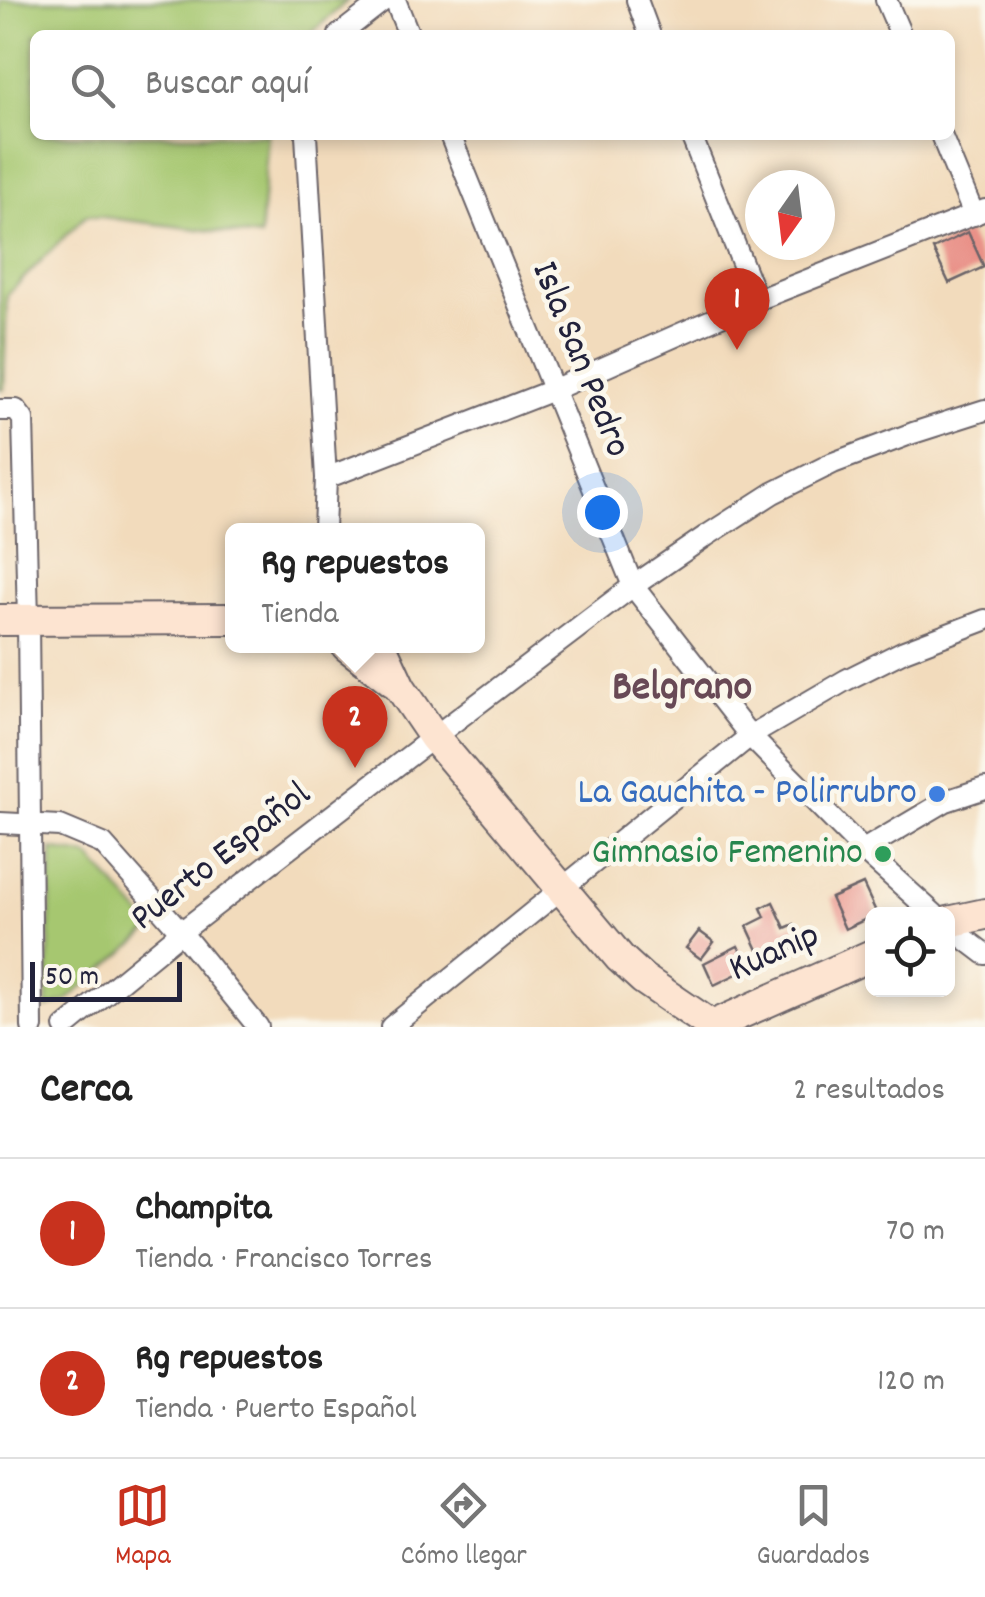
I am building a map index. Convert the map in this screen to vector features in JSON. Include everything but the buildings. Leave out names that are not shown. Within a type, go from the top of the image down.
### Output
[{"type":"main road","points":[[14,620],[225,619]]},
{"type":"main road","points":[[356,653],[400,687]]},
{"type":"main road","points":[[384,653],[400,687],[434,737],[620,958],[712,1027]]},
{"type":"main road","points":[[955,922],[985,914]]},
{"type":"main road","name":"Kuanip","points":[[712,1027],[865,958]]},
{"type":"street","points":[[345,30],[384,0]]},
{"type":"street","points":[[395,0],[408,30]]},
{"type":"street","points":[[638,0],[648,30]]},
{"type":"street","points":[[886,0],[898,30]]},
{"type":"street","points":[[306,140],[326,478],[324,523]]},
{"type":"street","name":"Isla San Pedro","points":[[452,140],[634,586],[750,736],[862,850],[926,907]]},
{"type":"street","points":[[693,140],[758,300]]},
{"type":"street","points":[[326,478],[553,390],[758,300],[980,212],[944,140]]},
{"type":"street","points":[[0,410],[16,410],[22,419],[14,620],[31,823],[32,1027]]},
{"type":"street","name":"Puerto Español","points":[[65,1027],[182,932],[634,586],[774,493],[833,463],[985,410]]},
{"type":"street","points":[[326,478],[336,523]]},
{"type":"street","points":[[392,1027],[750,736],[904,651],[985,620]]},
{"type":"street","points":[[862,850],[946,801],[985,788]]},
{"type":"street","points":[[0,824],[60,826],[103,844],[182,932],[258,1027]]},
{"type":"street","points":[[955,930],[985,954]]},
{"type":"green space","points":[[0,0],[348,0],[315,30],[30,30],[30,140],[268,140],[260,237],[86,215],[7,295],[4,389],[0,389]]},
{"type":"green space","points":[[52,849],[89,856],[153,928],[66,1001],[47,1008]]},
{"type":"place","name":"Champita","points":[[737,350]]},
{"type":"place","name":"Rg repuestos","points":[[355,768]]},
{"type":"place","name":"La Gauchita - Polirrubro","points":[[937,794]]},
{"type":"place","name":"Gimnasio Femenino","points":[[883,854]]},
{"type":"district","name":"Belgrano","points":[[682,690]]}]
